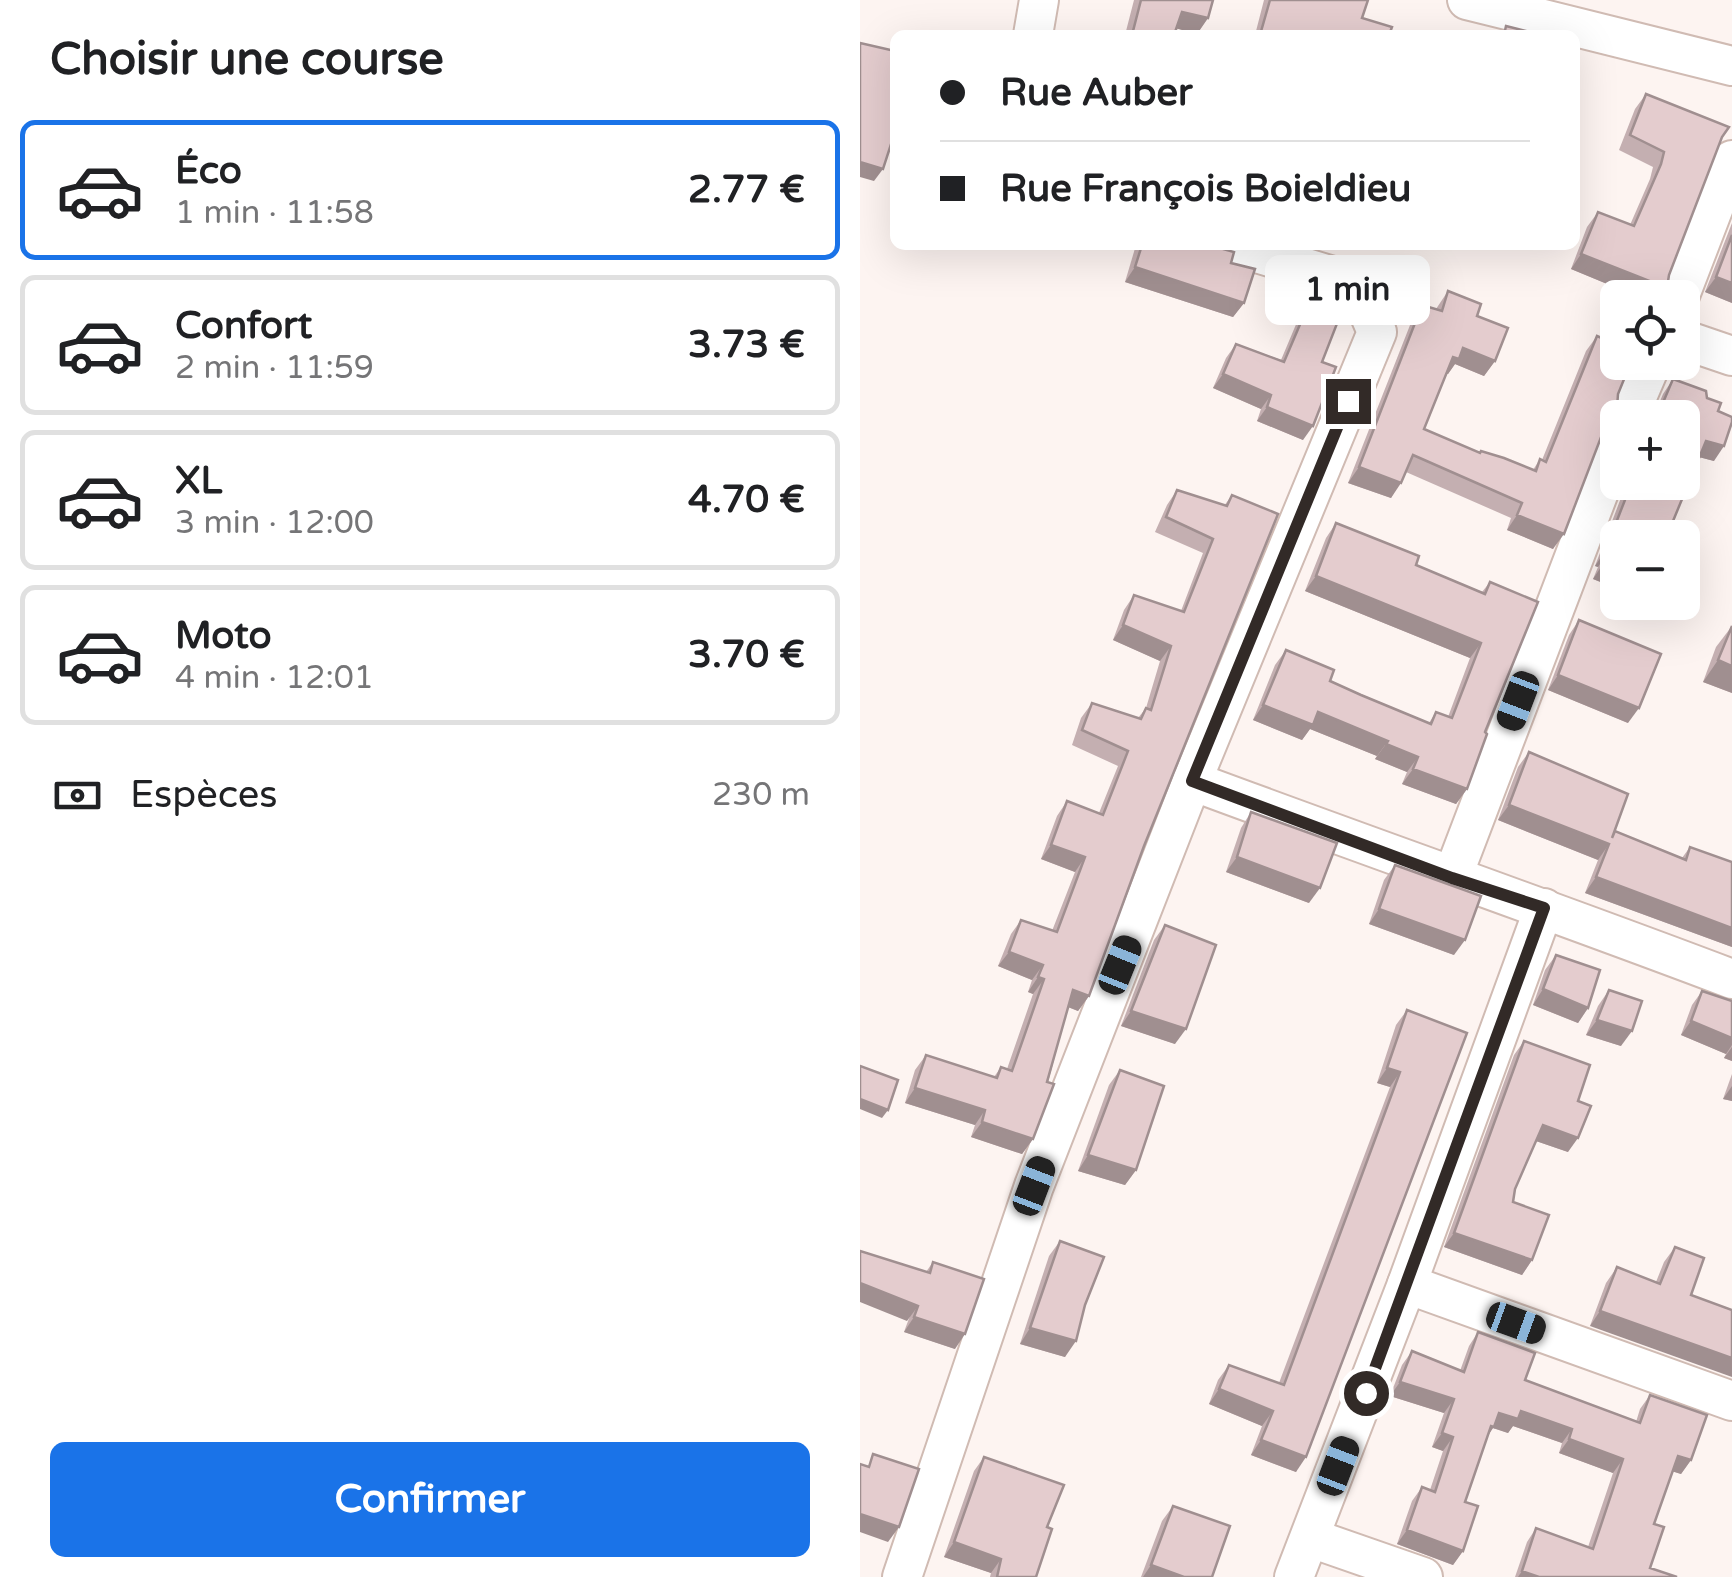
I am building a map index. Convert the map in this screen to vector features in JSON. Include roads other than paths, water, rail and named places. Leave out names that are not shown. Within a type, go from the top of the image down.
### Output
[{"type":"street","points":[[1034,30],[1039,0]]},
{"type":"street","points":[[1467,0],[1732,66]]},
{"type":"street","points":[[1686,280],[1732,160]]},
{"type":"street","points":[[902,1577],[1034,1186],[1192,781],[1377,332],[1356,283],[1247,250]]},
{"type":"street","points":[[1700,346],[1732,356]]},
{"type":"street","points":[[1452,878],[1600,489]]},
{"type":"street","points":[[1192,781],[1732,979]]},
{"type":"street","points":[[1294,1577],[1407,1284],[1544,908]]},
{"type":"street","points":[[1407,1284],[1732,1401]]},
{"type":"street","points":[[1311,1538],[1423,1577]]}]
